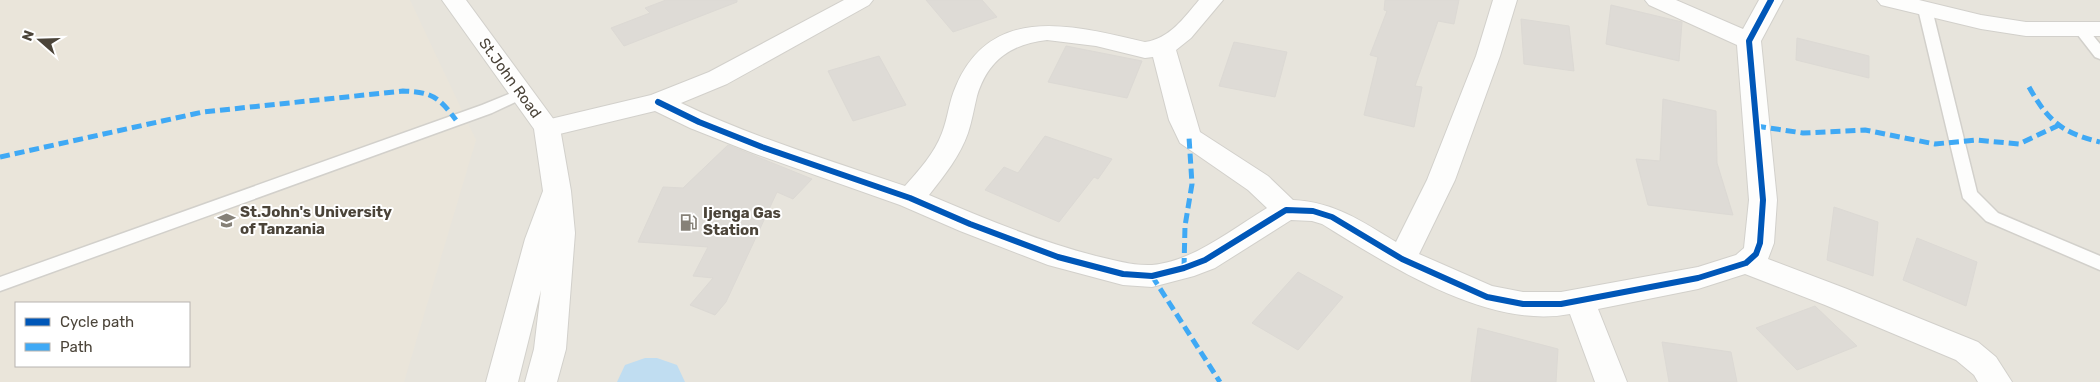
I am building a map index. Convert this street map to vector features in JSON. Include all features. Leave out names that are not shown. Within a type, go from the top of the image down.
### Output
[{"type":"street","name":"St.John Road","points":[[454,0],[547,128],[557,191],[561,233],[550,348],[541,382]]},
{"type":"street","points":[[547,128],[658,102],[718,78],[861,0]]},
{"type":"street","points":[[910,198],[940,163],[951,144],[960,118],[966,90],[980,62],[1001,43],[1025,34],[1055,32],[1144,50],[1163,48],[1180,36],[1211,0]]},
{"type":"street","points":[[1402,260],[1441,180],[1488,56],[1505,0]]},
{"type":"street","points":[[1656,0],[1749,41]]},
{"type":"street","points":[[658,102],[699,122],[762,147],[910,198],[970,224],[1058,257],[1123,274],[1152,276],[1184,268],[1206,260],[1286,210],[1312,211],[1332,217],[1402,260],[1465,288],[1504,301],[1540,304],[1580,301],[1698,278],[1746,263],[1756,254],[1763,226],[1763,200],[1749,41],[1772,0]]},
{"type":"street","points":[[1889,0],[1925,10],[2026,29],[2090,29]]},
{"type":"street","points":[[1163,48],[1182,120],[1189,137],[1258,183],[1286,210]]},
{"type":"street","points":[[502,382],[539,240],[557,191]]},
{"type":"street","points":[[1746,263],[1836,297],[1967,351],[1985,366],[1996,382]]},
{"type":"street","points":[[1580,301],[1611,382]]},
{"type":"lane","points":[[1925,10],[1970,194],[1992,217],[2100,263]]},
{"type":"lane","points":[[2090,29],[2100,54]]},
{"type":"lane","points":[[0,284],[347,160],[521,94]]},
{"type":"shaded area","points":[[0,0],[2100,0],[2100,382],[0,382]]},
{"type":"shaded area","name":"St.John's University of Tanzania","points":[[0,0],[410,0],[476,140],[404,382],[0,382]]},
{"type":"building","points":[[666,0],[737,0],[737,2],[624,46],[611,28],[650,13],[645,8]]},
{"type":"building","points":[[926,0],[982,0],[997,17],[953,32]]},
{"type":"building","points":[[1385,0],[1459,0],[1454,24],[1438,21],[1415,86],[1422,87],[1414,127],[1364,115],[1378,57],[1370,55],[1387,11],[1384,10]]},
{"type":"building","points":[[1611,5],[1682,22],[1679,61],[1606,44]]},
{"type":"building","points":[[1521,19],[1569,26],[1574,71],[1524,64]]},
{"type":"building","points":[[1797,38],[1869,56],[1869,78],[1796,60]]},
{"type":"building","points":[[1234,42],[1287,52],[1275,97],[1219,86]]},
{"type":"building","points":[[1066,46],[1142,61],[1127,98],[1048,82]]},
{"type":"building","points":[[879,56],[906,105],[853,121],[828,71]]},
{"type":"building","points":[[1663,99],[1716,111],[1717,163],[1733,215],[1648,205],[1636,159],[1660,161]]},
{"type":"building","points":[[1045,136],[1112,159],[1098,179],[1094,177],[1059,222],[985,190],[1004,167],[1018,173]]},
{"type":"building","points":[[728,145],[812,179],[793,199],[777,192],[726,302],[715,315],[690,305],[713,278],[693,276],[708,247],[638,242],[663,187],[683,188]]},
{"type":"building","points":[[1834,207],[1878,222],[1873,276],[1827,260]]},
{"type":"building","points":[[1917,238],[1977,262],[1966,306],[1903,280]]},
{"type":"building","points":[[1298,272],[1343,297],[1298,350],[1252,323]]},
{"type":"building","points":[[1815,306],[1857,346],[1797,370],[1756,328]]},
{"type":"building","points":[[1478,328],[1558,349],[1556,382],[1471,382]]},
{"type":"building","points":[[1662,342],[1731,352],[1737,382],[1669,382]]},
{"type":"waterway","points":[[645,382],[657,382]]},
{"type":"marked path","points":[[2029,87],[2043,110],[2057,125],[2074,135],[2100,142]]},
{"type":"marked path","points":[[0,157],[203,112],[403,91],[423,92],[435,96],[456,120]]},
{"type":"marked path","points":[[1756,126],[1803,133],[1865,130],[1935,144],[1976,140],[2019,144],[2057,126]]},
{"type":"marked path","points":[[1184,268],[1185,226],[1192,184],[1189,137]]},
{"type":"marked path","points":[[1152,276],[1220,382]]},
{"type":"cycle path","points":[[658,102],[699,122],[762,147],[910,198],[970,224],[1058,257],[1123,274],[1152,276],[1184,268],[1205,260],[1286,210],[1313,211],[1332,217],[1402,259],[1487,297],[1523,304],[1561,304],[1698,278],[1746,263],[1756,254],[1760,243],[1763,200],[1749,41],[1771,0]]},
{"type":"place","name":"St.John's University of Tanzania","points":[[226,221]]},
{"type":"place","name":"Ijenga Gas Station","points":[[689,222]]}]
